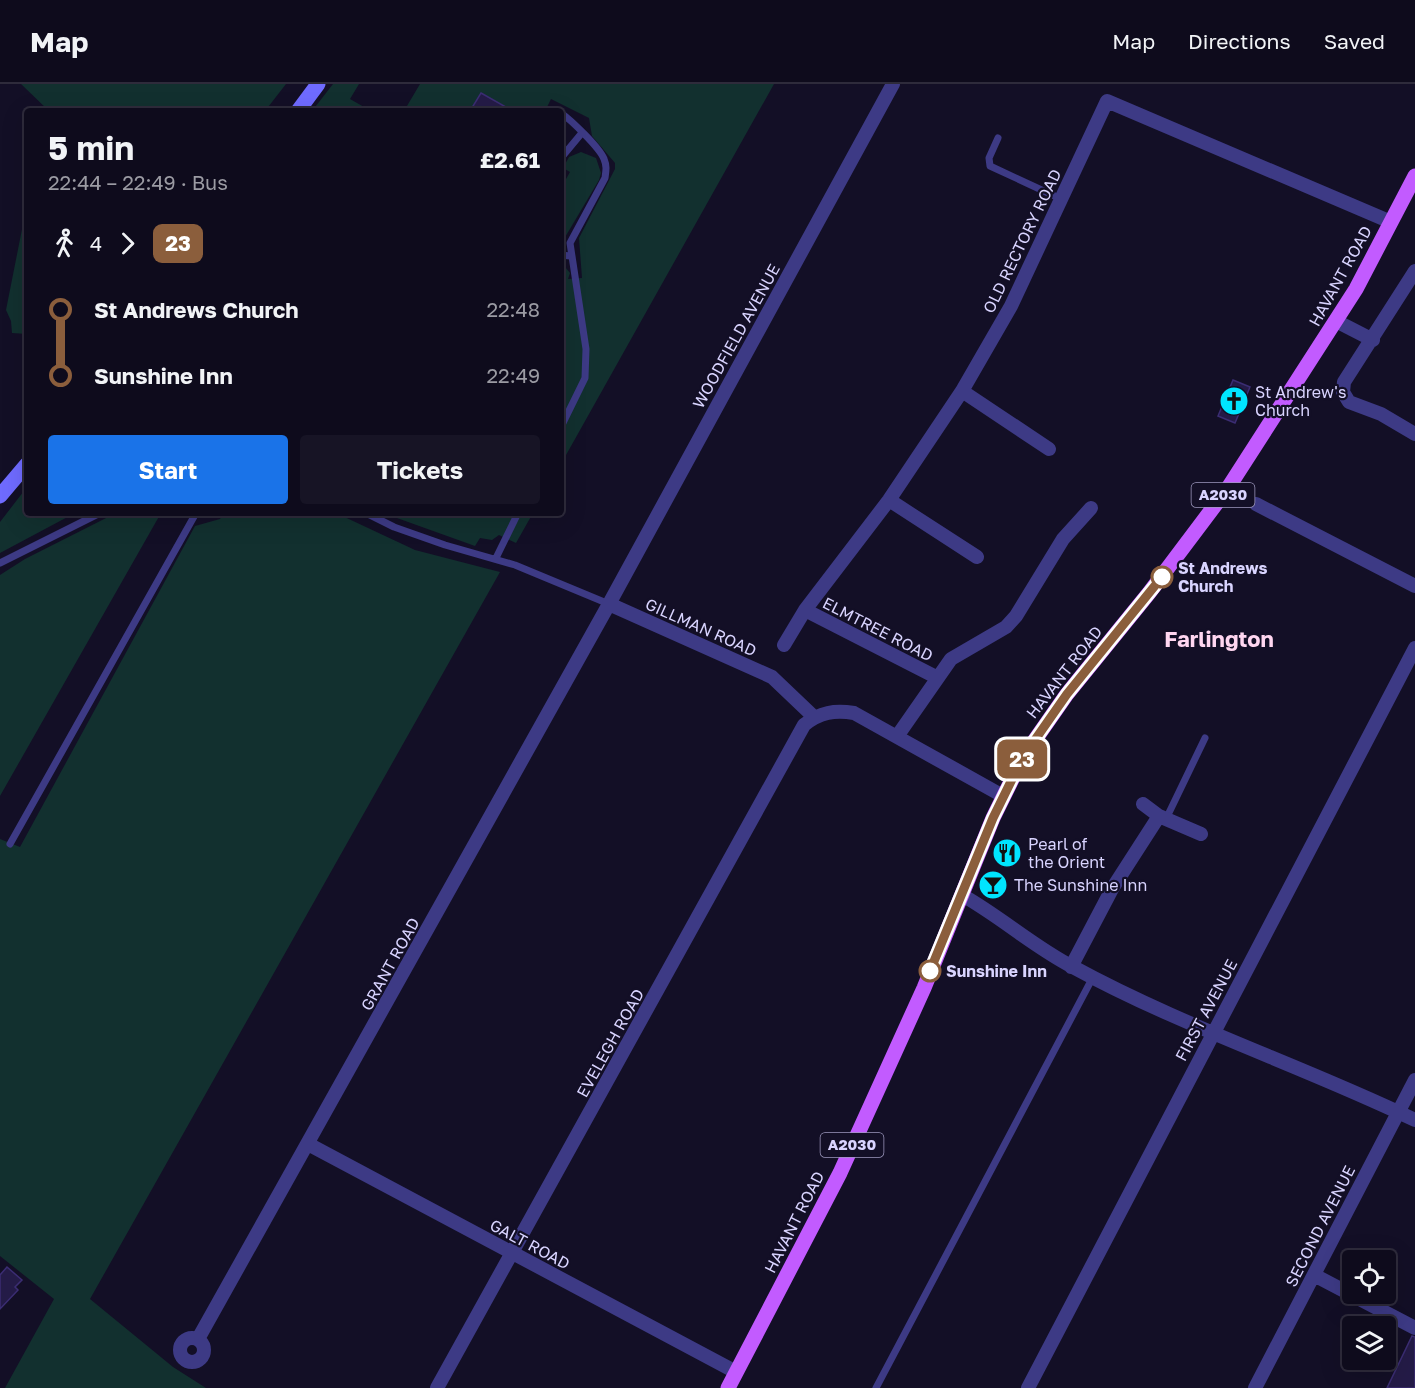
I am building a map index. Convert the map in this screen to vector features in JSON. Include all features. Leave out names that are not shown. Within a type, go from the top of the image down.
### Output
[{"type":"main road","points":[[300,108],[318,84]]},
{"type":"main road","name":"HAVANT ROAD","points":[[728,1388],[840,1173],[901,1039],[1003,795],[1029,748],[1067,694],[1149,593],[1228,488],[1336,321],[1415,176]]},
{"type":"main road","points":[[0,496],[24,468]]},
{"type":"street","name":"WOODFIELD AVENUE","points":[[609,604],[893,84]]},
{"type":"street","name":"OLD RECTORY ROAD","points":[[784,645],[805,610],[889,500],[962,392],[1011,306],[1107,101],[1391,222]]},
{"type":"street","points":[[1415,271],[1344,382],[1343,392],[1349,402],[1381,414],[1415,434]]},
{"type":"street","points":[[1336,321],[1373,340]]},
{"type":"street","points":[[962,392],[1049,449]]},
{"type":"street","points":[[889,500],[977,556]]},
{"type":"street","points":[[1256,504],[1415,586]]},
{"type":"street","points":[[898,735],[936,677],[951,659],[1006,627],[1016,616],[1063,539],[1091,508]]},
{"type":"street","name":"GILLMAN ROAD","points":[[609,604],[772,677],[814,717]]},
{"type":"street","name":"GRANT ROAD","points":[[198,1339],[609,604]]},
{"type":"street","name":"ELMTREE ROAD","points":[[805,610],[936,677]]},
{"type":"street","name":"FIRST AVENUE","points":[[1028,1388],[1415,648]]},
{"type":"street","points":[[814,717],[839,711],[854,713],[898,735],[1003,795]]},
{"type":"street","name":"EVELEGH ROAD","points":[[437,1388],[804,725],[814,717]]},
{"type":"street","points":[[1143,804],[1163,817],[1201,834]]},
{"type":"street","points":[[1071,967],[1112,890],[1163,817]]},
{"type":"street","points":[[962,896],[993,912],[1071,967],[1213,1033],[1415,1120]]},
{"type":"street","name":"SECOND AVENUE","points":[[1255,1388],[1415,1080]]},
{"type":"street","name":"GALT ROAD","points":[[308,1144],[736,1372]]},
{"type":"street","points":[[1314,1275],[1415,1328]]},
{"type":"lane","points":[[564,116],[572,121],[581,134],[603,156],[606,166],[605,178],[570,243],[570,256],[586,350],[585,378],[564,420]]},
{"type":"lane","points":[[564,154],[581,134]]},
{"type":"lane","points":[[998,138],[989,158],[990,166],[1061,199]]},
{"type":"lane","points":[[564,255],[570,256]]},
{"type":"lane","points":[[0,563],[94,516]]},
{"type":"lane","points":[[10,844],[194,516]]},
{"type":"lane","name":"GILLMAN ROAD","points":[[372,516],[394,527],[445,545],[496,558],[609,604]]},
{"type":"lane","points":[[496,558],[517,516]]},
{"type":"lane","points":[[1163,817],[1205,738]]},
{"type":"lane","points":[[876,1388],[1093,977]]},
{"type":"green space","points":[[21,84],[286,84],[267,108],[46,108]]},
{"type":"green space","points":[[333,84],[359,84],[350,99],[366,108],[314,108]]},
{"type":"green space","points":[[420,84],[774,84],[564,459],[564,266],[570,273],[568,279],[582,278],[579,238],[615,169],[615,163],[592,136],[589,118],[551,99],[546,108],[508,108],[481,93],[472,108],[406,108]]},
{"type":"green space","points":[[581,152],[596,158],[601,173],[564,239],[564,183],[570,172],[564,166],[569,157]]},
{"type":"green space","points":[[24,219],[24,334],[12,333],[11,321],[6,310]]},
{"type":"green space","points":[[24,491],[24,516],[69,516],[0,553],[0,522]]},
{"type":"green space","points":[[110,516],[159,516],[0,796],[0,575],[25,559]]},
{"type":"green space","points":[[222,516],[342,516],[415,550],[500,572],[90,1299],[173,1367],[206,1388],[5,1388],[54,1299],[0,1256],[0,839],[20,847],[195,526],[220,519]]},
{"type":"green space","points":[[391,516],[531,516],[516,543],[499,535],[492,540],[480,538],[475,546]]},
{"type":"building","points":[[481,93],[508,108],[472,108]]},
{"type":"building","name":"St Andrew's Church","points":[[1233,380],[1250,387],[1235,423],[1218,416]]},
{"type":"building","name":"Pearl of the Orient","points":[[1003,842],[1018,852],[1010,864],[995,854]]},
{"type":"building","points":[[7,1267],[22,1280],[15,1287],[18,1290],[0,1309],[0,1275]]},
{"type":"building","points":[[1412,1336],[1415,1337],[1415,1388],[1387,1388]]},
{"type":"bus line","name":"23","points":[[930,971],[993,818],[1023,757],[1067,694],[1162,577]]},
{"type":"place","name":"St Andrew's Church","points":[[1234,401]]},
{"type":"place","name":"St Andrews Church","points":[[1162,577]]},
{"type":"place","name":"Pearl of the Orient","points":[[1007,853]]},
{"type":"place","name":"The Sunshine Inn","points":[[993,885]]},
{"type":"place","name":"Sunshine Inn","points":[[930,971]]},
{"type":"district","name":"Farlington","points":[[1219,639]]}]
